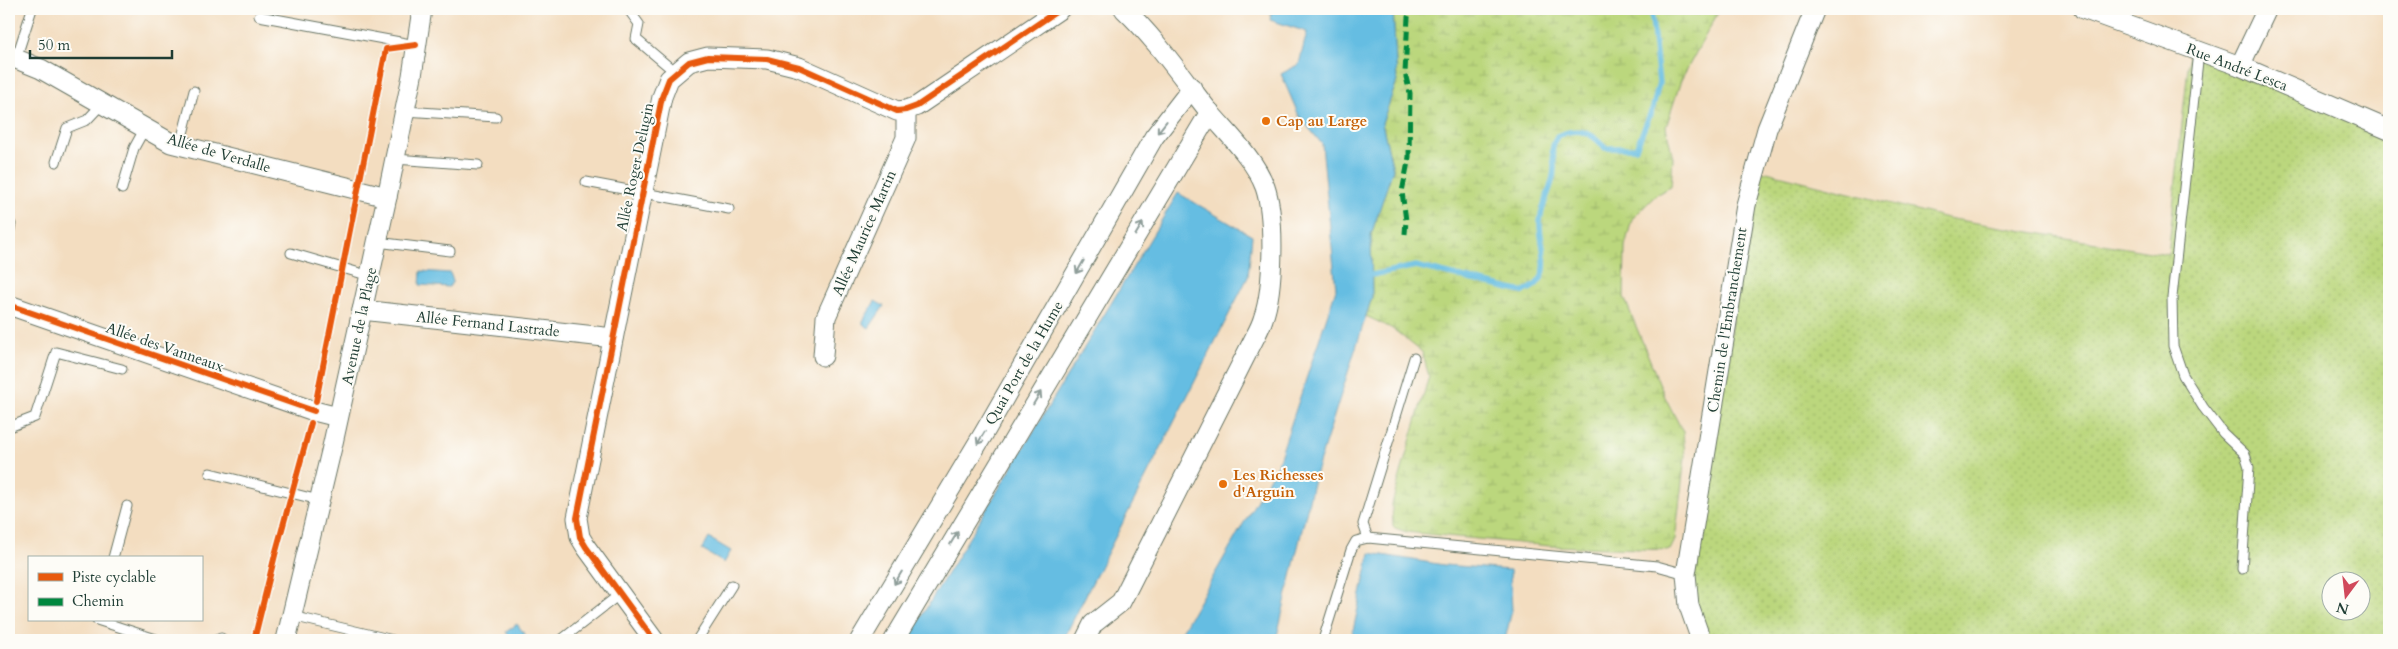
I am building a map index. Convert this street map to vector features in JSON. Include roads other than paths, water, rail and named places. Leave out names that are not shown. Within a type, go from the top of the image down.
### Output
[{"type":"street","name":"Avenue de la Plage","points":[[286,640],[320,500],[370,276],[405,111],[422,9]]},
{"type":"street","points":[[675,72],[689,62],[708,57],[767,59],[799,68],[897,111],[906,110],[916,106],[1060,9]]},
{"type":"street","points":[[1085,640],[1093,624],[1121,602],[1264,318],[1269,294],[1271,232],[1268,197],[1262,180],[1252,164],[1192,88],[1124,9]]},
{"type":"street","name":"Chemin de l'Embranchement","points":[[1701,640],[1689,606],[1686,574],[1746,205],[1767,129],[1816,9]]},
{"type":"street","name":"Rue André Lesca","points":[[2083,9],[2240,66],[2389,130]]},
{"type":"street","points":[[2240,66],[2267,9]]},
{"type":"street","name":"Allée de Verdalle","points":[[13,57],[41,69],[171,143],[387,197]]},
{"type":"street","name":"Allée Roger Delugin","points":[[654,640],[580,537],[577,518],[598,405],[662,96],[675,72]]},
{"type":"street","name":"Quai Port de la Hume","points":[[860,640],[984,433],[1154,137],[1192,88]]},
{"type":"street","name":"Allée Maurice Martin","points":[[823,356],[826,317],[906,138],[906,110]]},
{"type":"street","name":"Quai Port de la Hume","points":[[894,640],[1214,117]]},
{"type":"street","name":"Allée des Vanneaux","points":[[9,305],[305,408],[338,417]]},
{"type":"street","name":"Allée Fernand Lastrade","points":[[362,310],[613,338]]},
{"type":"lane","points":[[13,57],[32,9]]},
{"type":"lane","points":[[628,9],[639,24],[636,39],[675,72]]},
{"type":"lane","points":[[259,16],[416,45]]},
{"type":"lane","points":[[2199,52],[2172,298],[2173,346],[2183,375],[2203,408],[2223,433],[2246,454],[2249,467],[2242,569]]},
{"type":"lane","points":[[180,145],[194,91]]},
{"type":"lane","points":[[56,162],[67,128],[87,120],[102,104]]},
{"type":"lane","points":[[405,111],[496,117]]},
{"type":"lane","points":[[122,189],[134,148],[145,128]]},
{"type":"lane","points":[[395,159],[478,165]]},
{"type":"lane","points":[[586,182],[729,209]]},
{"type":"lane","points":[[9,234],[11,224]]},
{"type":"lane","points":[[377,242],[450,251]]},
{"type":"lane","points":[[291,252],[370,276]]},
{"type":"lane","points":[[9,427],[35,416],[56,352],[122,369]]},
{"type":"lane","points":[[1368,538],[1362,524],[1414,358]]},
{"type":"lane","points":[[210,473],[320,500]]},
{"type":"lane","points":[[113,556],[127,506]]},
{"type":"lane","points":[[1323,640],[1351,550],[1356,541],[1368,538],[1657,566],[1686,574]]},
{"type":"lane","points":[[697,640],[732,585]]},
{"type":"lane","points":[[561,640],[620,594]]},
{"type":"lane","points":[[292,616],[392,640]]},
{"type":"lane","points":[[103,622],[159,640]]},
{"type":"lane","points":[[216,640],[221,638],[223,640]]},
{"type":"water","points":[[1272,9],[1393,9],[1397,81],[1382,123],[1393,169],[1371,235],[1372,297],[1314,479],[1276,640],[1177,640],[1278,463],[1336,289],[1322,144],[1299,116],[1281,74],[1299,64],[1307,32],[1270,20]]},
{"type":"water","points":[[1178,193],[1252,236],[1248,277],[1063,640],[907,640]]},
{"type":"water","points":[[421,271],[450,273],[453,281],[449,287],[420,285]]},
{"type":"water","points":[[875,301],[884,306],[869,328],[863,324],[863,321]]},
{"type":"water","points":[[709,538],[731,551],[724,563],[702,550]]},
{"type":"water","points":[[1370,553],[1444,565],[1510,570],[1512,610],[1505,640],[1351,640]]},
{"type":"water","points":[[517,624],[529,640],[512,640],[506,632]]},
{"type":"waterway","points":[[1372,275],[1416,266],[1522,292],[1533,287],[1540,280],[1544,271],[1545,262],[1540,222],[1554,173],[1553,149],[1557,136],[1578,131],[1589,134],[1605,148],[1636,148],[1653,107],[1659,83],[1651,9]]},
{"type":"place","name":"Cap au Large","points":[[1266,121]]},
{"type":"place","name":"Les Richesses d'Arguin","points":[[1223,484]]}]
